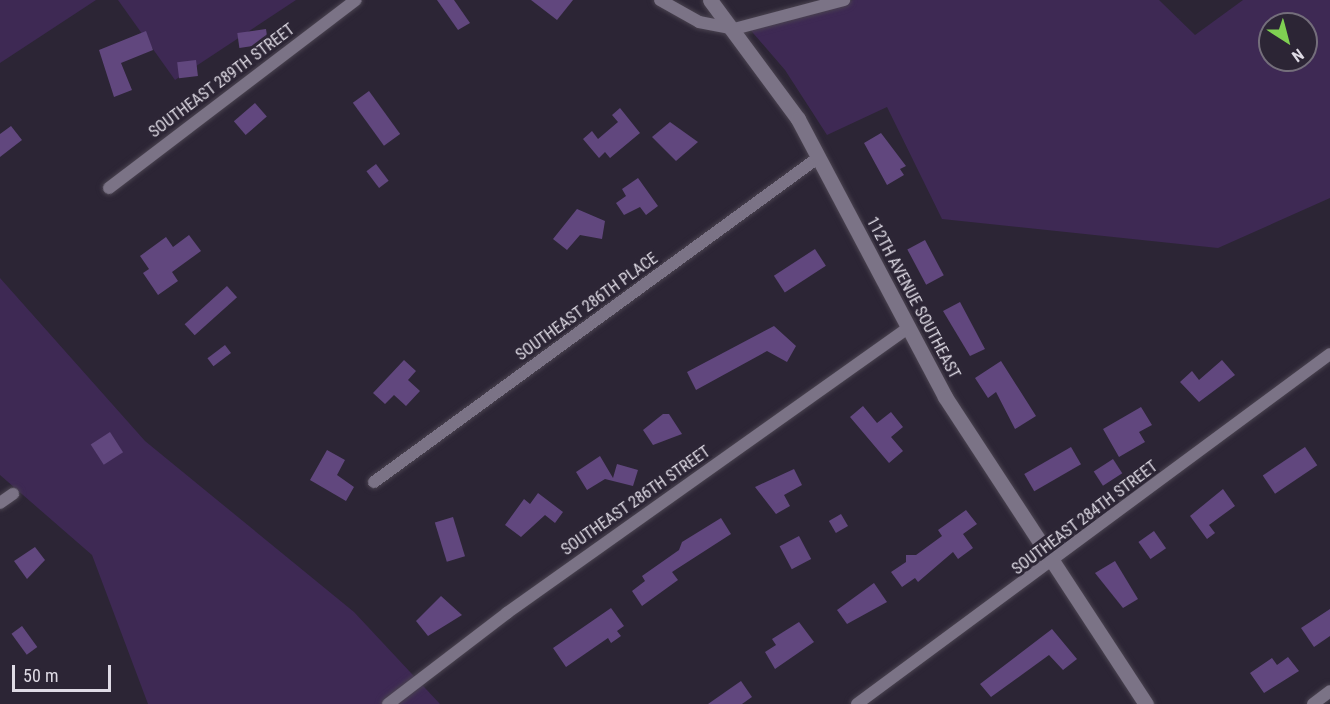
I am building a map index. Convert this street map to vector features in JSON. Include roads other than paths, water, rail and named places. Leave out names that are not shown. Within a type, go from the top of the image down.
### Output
[{"type":"street","name":"SOUTHEAST 289TH STREET","points":[[109,188],[356,0]]},
{"type":"street","points":[[660,0],[699,22],[734,29],[844,0]]},
{"type":"street","name":"112TH AVENUE SOUTHEAST","points":[[710,0],[734,29],[819,157],[906,329],[1054,564],[1146,704]]},
{"type":"street","name":"SOUTHEAST 286TH PLACE","points":[[374,482],[819,157]]},
{"type":"street","name":"SOUTHEAST 286TH STREET","points":[[388,704],[507,613],[906,329]]},
{"type":"street","name":"SOUTHEAST 284TH STREET","points":[[857,704],[1054,564],[1330,354]]},
{"type":"street","points":[[0,503],[13,494]]},
{"type":"street","points":[[1312,704],[1330,691]]}]
